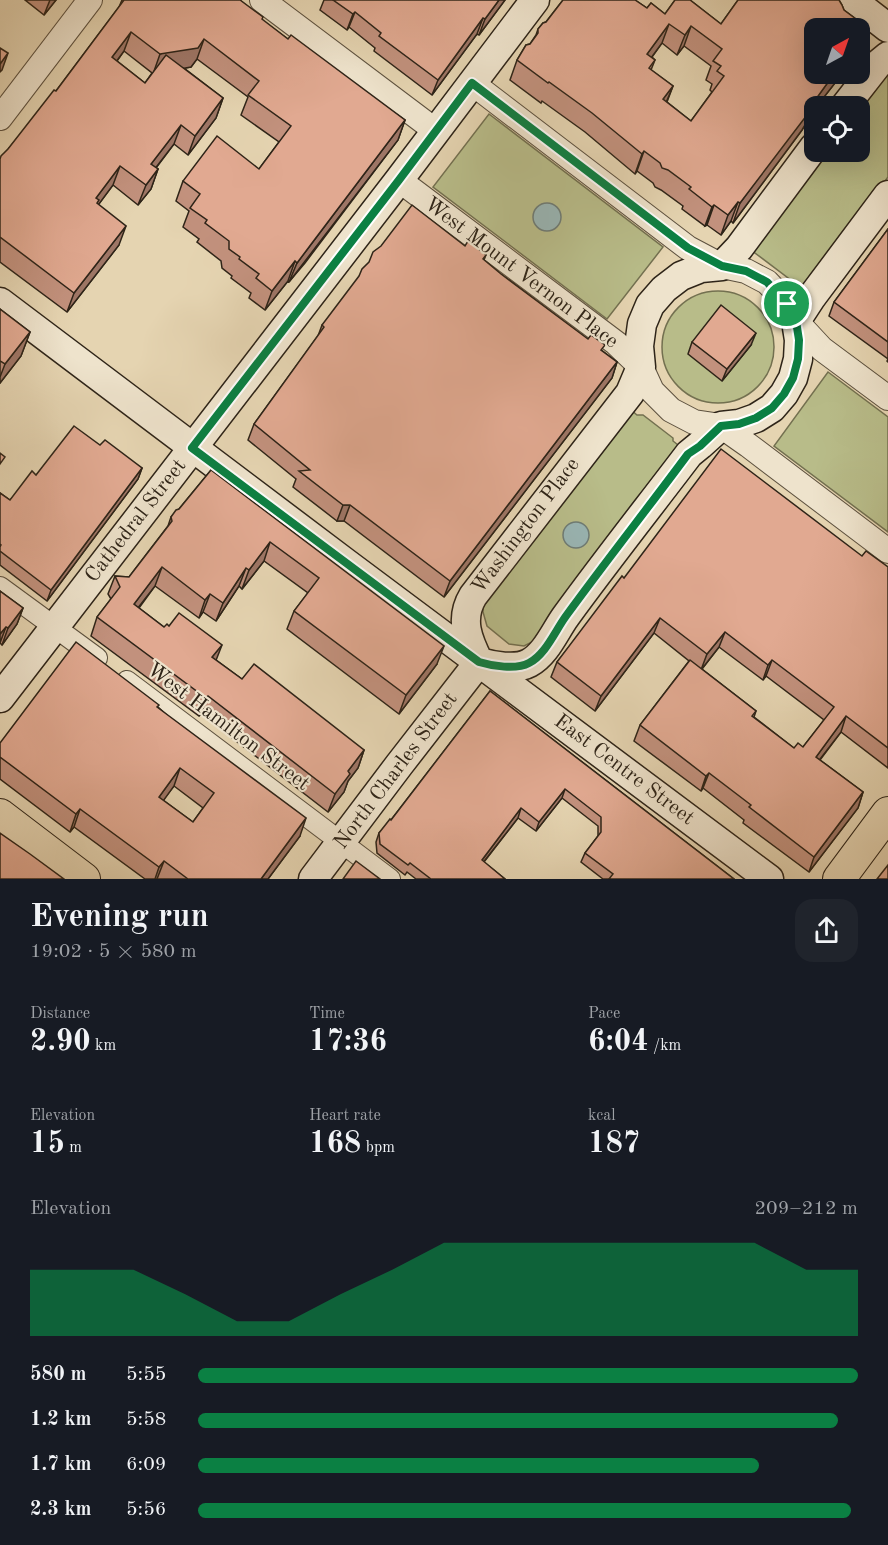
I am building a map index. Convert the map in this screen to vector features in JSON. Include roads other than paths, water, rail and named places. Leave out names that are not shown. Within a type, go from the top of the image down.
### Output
[{"type":"main road","name":"Cathedral Street","points":[[0,699],[535,0]]},
{"type":"main road","points":[[852,0],[888,28]]},
{"type":"main road","points":[[853,96],[877,65],[888,57]]},
{"type":"main road","points":[[722,266],[739,248],[804,160]]},
{"type":"main road","points":[[479,662],[509,667],[530,663],[542,651],[564,618],[688,454],[721,426],[739,424],[756,418],[772,408],[784,394],[793,378],[798,359],[799,340],[796,321],[888,195]]},
{"type":"main road","name":"Washington Place","points":[[479,662],[468,636],[465,618],[467,605],[630,393],[641,367],[639,346],[642,324],[650,305],[664,289],[681,276],[701,268],[722,266]]},
{"type":"main road","name":"East Centre Street","points":[[0,302],[769,879]]},
{"type":"main road","name":"North Charles Street","points":[[313,879],[479,662]]},
{"type":"main road","points":[[839,879],[888,813]]},
{"type":"main road","points":[[0,815],[84,879]]},
{"type":"street","points":[[0,118],[90,0]]},
{"type":"street","points":[[262,0],[436,131]]},
{"type":"street","points":[[472,83],[688,248],[722,266],[746,271],[767,282],[784,300],[796,321],[822,349],[888,398]]},
{"type":"street","name":"West Mount Vernon Place","points":[[399,180],[616,343],[641,367]]},
{"type":"street","points":[[641,367],[652,391],[671,410],[694,422],[721,426],[888,551]]},
{"type":"street","name":"West Hamilton Street","points":[[0,587],[390,879]]},
{"type":"water","points":[[547,203],[557,207],[561,217],[557,227],[547,231],[537,227],[533,217],[537,207]]},
{"type":"water","points":[[576,522],[585,526],[589,535],[585,544],[576,548],[567,544],[563,535],[567,526]]}]
